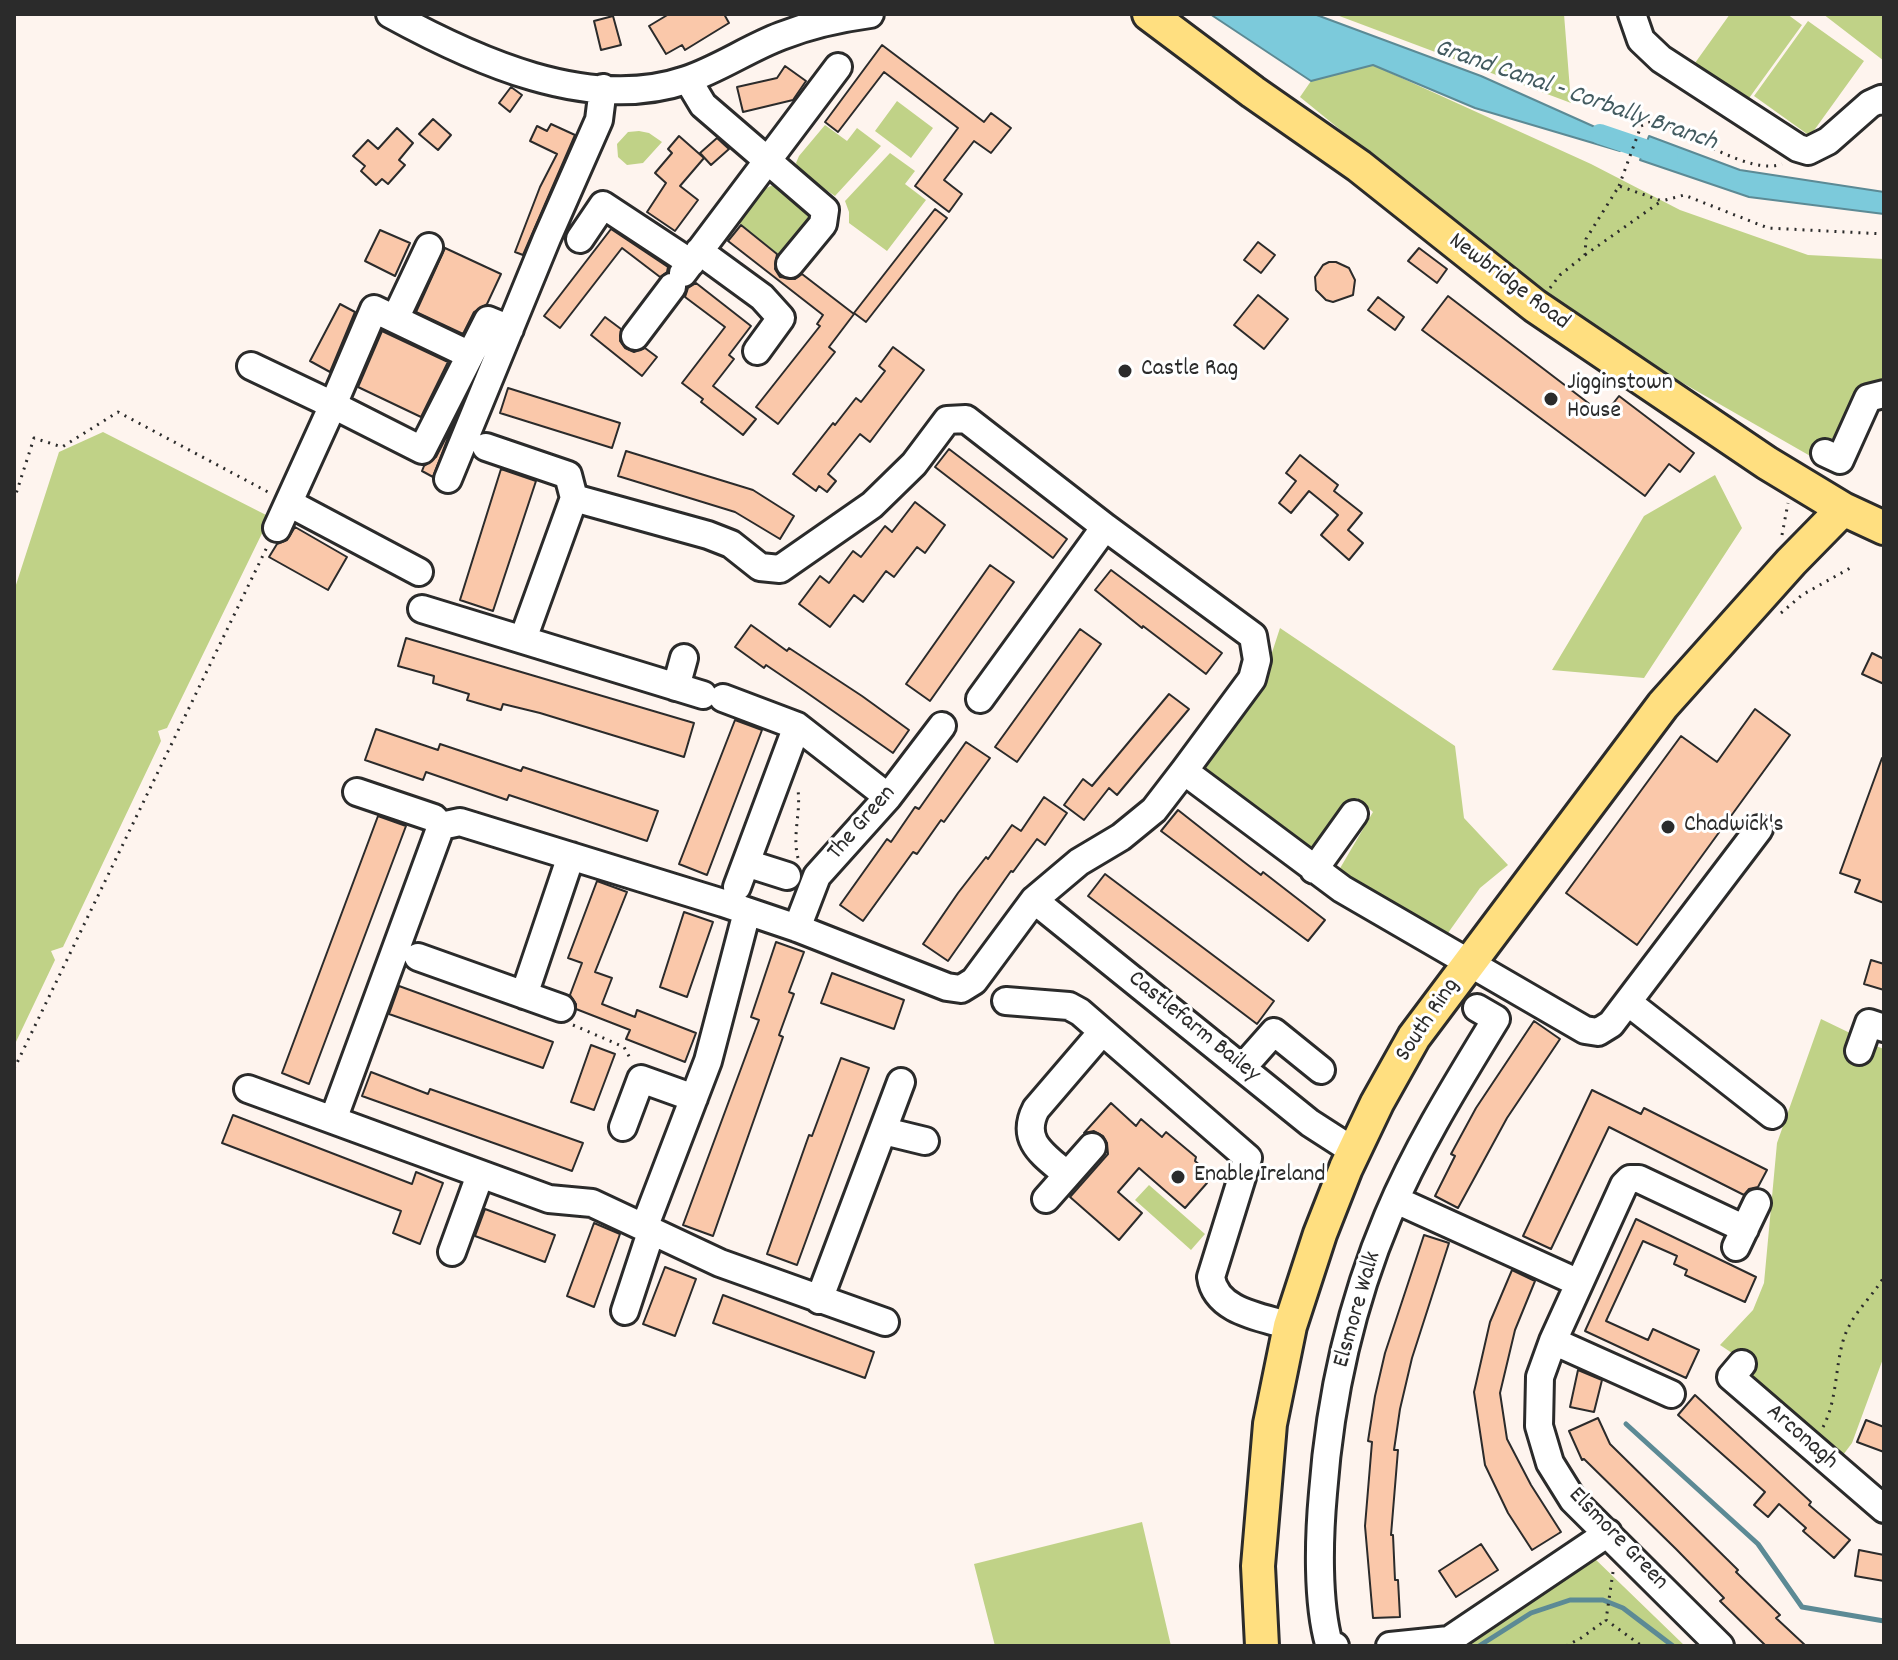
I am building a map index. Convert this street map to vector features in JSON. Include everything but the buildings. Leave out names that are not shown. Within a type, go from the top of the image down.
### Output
[{"type":"main road","name":"Newbridge Road","points":[[1149,14],[1359,166],[1535,306],[1666,397],[1843,509],[1884,528]]},
{"type":"main road","name":"South Ring","points":[[1262,1646],[1258,1566],[1270,1424],[1290,1326],[1320,1234],[1346,1168],[1377,1103],[1414,1037],[1663,705],[1791,562],[1843,509]]},
{"type":"street","points":[[390,14],[426,34],[514,71],[567,85],[648,90],[688,80],[781,36],[840,18],[870,14]]},
{"type":"street","points":[[1632,14],[1641,40],[1661,59],[1802,149],[1808,151],[1828,141],[1870,104],[1881,99],[1884,101]]},
{"type":"street","points":[[635,336],[838,67]]},
{"type":"street","points":[[688,80],[703,105],[825,210],[823,224],[776,280],[781,318],[757,351]]},
{"type":"street","points":[[448,479],[599,120],[603,88]]},
{"type":"street","points":[[580,239],[603,205],[686,268],[776,280]]},
{"type":"street","points":[[395,319],[429,247]]},
{"type":"street","points":[[277,528],[374,309],[470,355]]},
{"type":"street","points":[[251,366],[422,450],[488,320],[510,329]]},
{"type":"street","points":[[1825,453],[1840,460],[1868,398],[1884,394]]},
{"type":"street","points":[[441,826],[460,822],[571,856],[743,887],[797,928],[947,987],[961,989],[974,981],[1034,900],[1079,862],[1121,837],[1154,810],[1252,679],[1257,660],[1253,636],[966,419],[947,420],[914,464],[872,505],[780,569],[760,567],[731,544],[708,535],[574,498]]},
{"type":"street","points":[[486,447],[568,475],[574,498],[523,639]]},
{"type":"street","points":[[289,503],[419,572]]},
{"type":"street","points":[[980,699],[1105,527]]},
{"type":"street","points":[[422,609],[713,697],[797,726],[888,797]]},
{"type":"street","points":[[676,687],[684,658]]},
{"type":"street","points":[[625,1311],[648,1230],[708,1061],[743,887],[797,726]]},
{"type":"street","name":"The Green","points":[[797,928],[817,876],[888,797],[942,726]]},
{"type":"street","points":[[1184,771],[1314,870],[1585,1030],[1598,1032],[1611,1024],[1629,1003],[1759,829]]},
{"type":"street","points":[[357,792],[434,818],[441,826]]},
{"type":"street","points":[[1314,870],[1354,814]]},
{"type":"street","points":[[333,1120],[441,826]]},
{"type":"street","points":[[524,995],[571,856]]},
{"type":"street","points":[[743,887],[793,868]]},
{"type":"street","name":"Castlefarm Bailey","points":[[1034,900],[1310,1123],[1355,1152]]},
{"type":"street","points":[[418,957],[561,1008]]},
{"type":"street","points":[[1006,1001],[1069,1006],[1080,1012],[1248,1158],[1211,1277],[1213,1289],[1227,1304],[1290,1326]]},
{"type":"street","points":[[1629,1003],[1772,1115]]},
{"type":"street","name":"Elsmore Walk","points":[[1335,1646],[1329,1644],[1324,1612],[1320,1526],[1326,1448],[1345,1342],[1367,1272],[1396,1200],[1441,1110],[1496,1019],[1477,1008]]},
{"type":"street","points":[[1859,1051],[1869,1023],[1884,1028]]},
{"type":"street","points":[[1067,1175],[1037,1149],[1032,1137],[1031,1120],[1036,1109],[1102,1032]]},
{"type":"street","points":[[1243,1067],[1274,1032],[1321,1070]]},
{"type":"street","points":[[623,1127],[641,1079],[694,1098]]},
{"type":"street","points":[[819,1300],[901,1082]]},
{"type":"street","points":[[248,1089],[549,1199],[592,1203],[720,1263],[885,1322]]},
{"type":"street","points":[[884,1131],[925,1141]]},
{"type":"street","points":[[1046,1199],[1092,1147]]},
{"type":"street","points":[[452,1252],[480,1175]]},
{"type":"street","name":"Elsmore Green","points":[[1720,1646],[1573,1500],[1550,1463],[1539,1426],[1540,1377],[1579,1283],[1624,1185],[1630,1179],[1639,1179],[1740,1238],[1757,1203]]},
{"type":"street","points":[[1396,1200],[1579,1283]]},
{"type":"street","points":[[1553,1341],[1671,1394]]},
{"type":"street","name":"Arconagh","points":[[1742,1364],[1731,1377],[1884,1509]]},
{"type":"street","points":[[1390,1646],[1449,1640],[1608,1533]]},
{"type":"path","points":[[1585,255],[1586,239],[1619,186],[1641,126],[1655,120],[1746,163],[1775,166],[1792,160],[1802,149]]},
{"type":"path","points":[[1619,186],[1662,201]]},
{"type":"path","points":[[1535,306],[1560,275],[1585,255],[1662,201],[1684,195],[1768,228],[1884,234]]},
{"type":"path","points":[[14,500],[34,438],[62,447],[118,412],[289,503]]},
{"type":"path","points":[[14,1069],[277,528]]},
{"type":"path","points":[[1779,541],[1783,530]]},
{"type":"path","points":[[783,762],[798,787],[800,806],[793,868]]},
{"type":"path","points":[[561,1008],[557,1018],[624,1047],[641,1079]]},
{"type":"path","points":[[1811,1448],[1827,1420],[1843,1341],[1854,1314],[1882,1285],[1884,1277]]},
{"type":"path","points":[[1606,1620],[1614,1566]]},
{"type":"path","points":[[1566,1646],[1606,1620]]},
{"type":"path","points":[[1606,1620],[1642,1646]]},
{"type":"green space","points":[[1334,14],[1564,14],[1571,103]]},
{"type":"green space","points":[[1730,14],[1787,14],[1802,25],[1747,101],[1695,63]]},
{"type":"green space","points":[[1823,14],[1884,14],[1884,61]]},
{"type":"green space","points":[[1808,21],[1864,61],[1810,136],[1754,96]]},
{"type":"green space","points":[[1373,65],[1591,164],[1680,210],[1808,255],[1884,259],[1884,384],[1858,387],[1838,437],[1819,441],[1812,457],[1653,366],[1527,282],[1300,97],[1311,81]]},
{"type":"green space","points":[[897,101],[933,128],[911,158],[875,131]]},
{"type":"green space","points":[[825,125],[847,141],[857,128],[881,146],[835,196],[801,173],[796,163]]},
{"type":"green space","points":[[628,132],[649,133],[662,142],[643,163],[627,165],[618,157],[617,144]]},
{"type":"green space","points":[[890,153],[915,171],[905,184],[926,200],[887,251],[849,223],[845,201]]},
{"type":"green space","points":[[773,185],[814,220],[787,261],[738,222],[762,190]]},
{"type":"green space","points":[[103,432],[270,517],[167,728],[158,731],[161,741],[63,947],[51,951],[55,960],[14,1046],[14,591],[59,452]]},
{"type":"green space","points":[[1715,475],[1742,528],[1644,678],[1552,670],[1644,516]]},
{"type":"green space","points":[[1280,628],[1455,746],[1464,818],[1508,865],[1480,888],[1448,933],[1339,870],[1373,812],[1357,798],[1310,853],[1206,777],[1201,761],[1265,674]]},
{"type":"green space","points":[[1821,1019],[1850,1033],[1845,1049],[1866,1054],[1873,1045],[1884,1049],[1884,1356],[1852,1443],[1843,1455],[1750,1375],[1750,1365],[1720,1345],[1753,1310],[1764,1283],[1777,1143]]},
{"type":"green space","points":[[1149,1185],[1205,1234],[1191,1250],[1135,1200]]},
{"type":"green space","points":[[1142,1522],[1171,1646],[995,1646],[974,1564]]},
{"type":"green space","points":[[1592,1556],[1685,1646],[1434,1646]]},
{"type":"water","points":[[1210,14],[1314,14],[1481,76],[1624,140],[1620,151],[1475,108],[1373,65],[1311,81]]},
{"type":"water","points":[[1649,136],[1740,170],[1884,192],[1884,214],[1749,197],[1640,160]]},
{"type":"waterway","name":"Grand Canal - Corbally Branch","points":[[1600,134],[1668,157]]},
{"type":"waterway","points":[[1626,1424],[1758,1544],[1802,1607],[1884,1621]]},
{"type":"waterway","points":[[1479,1646],[1531,1613],[1570,1600],[1603,1600],[1623,1608],[1673,1646]]},
{"type":"place","name":"Castle Rag","points":[[1125,371]]},
{"type":"place","name":"Jigginstown House","points":[[1551,399]]},
{"type":"place","name":"Chadwick's","points":[[1668,827]]},
{"type":"place","name":"Enable Ireland","points":[[1178,1177]]}]
